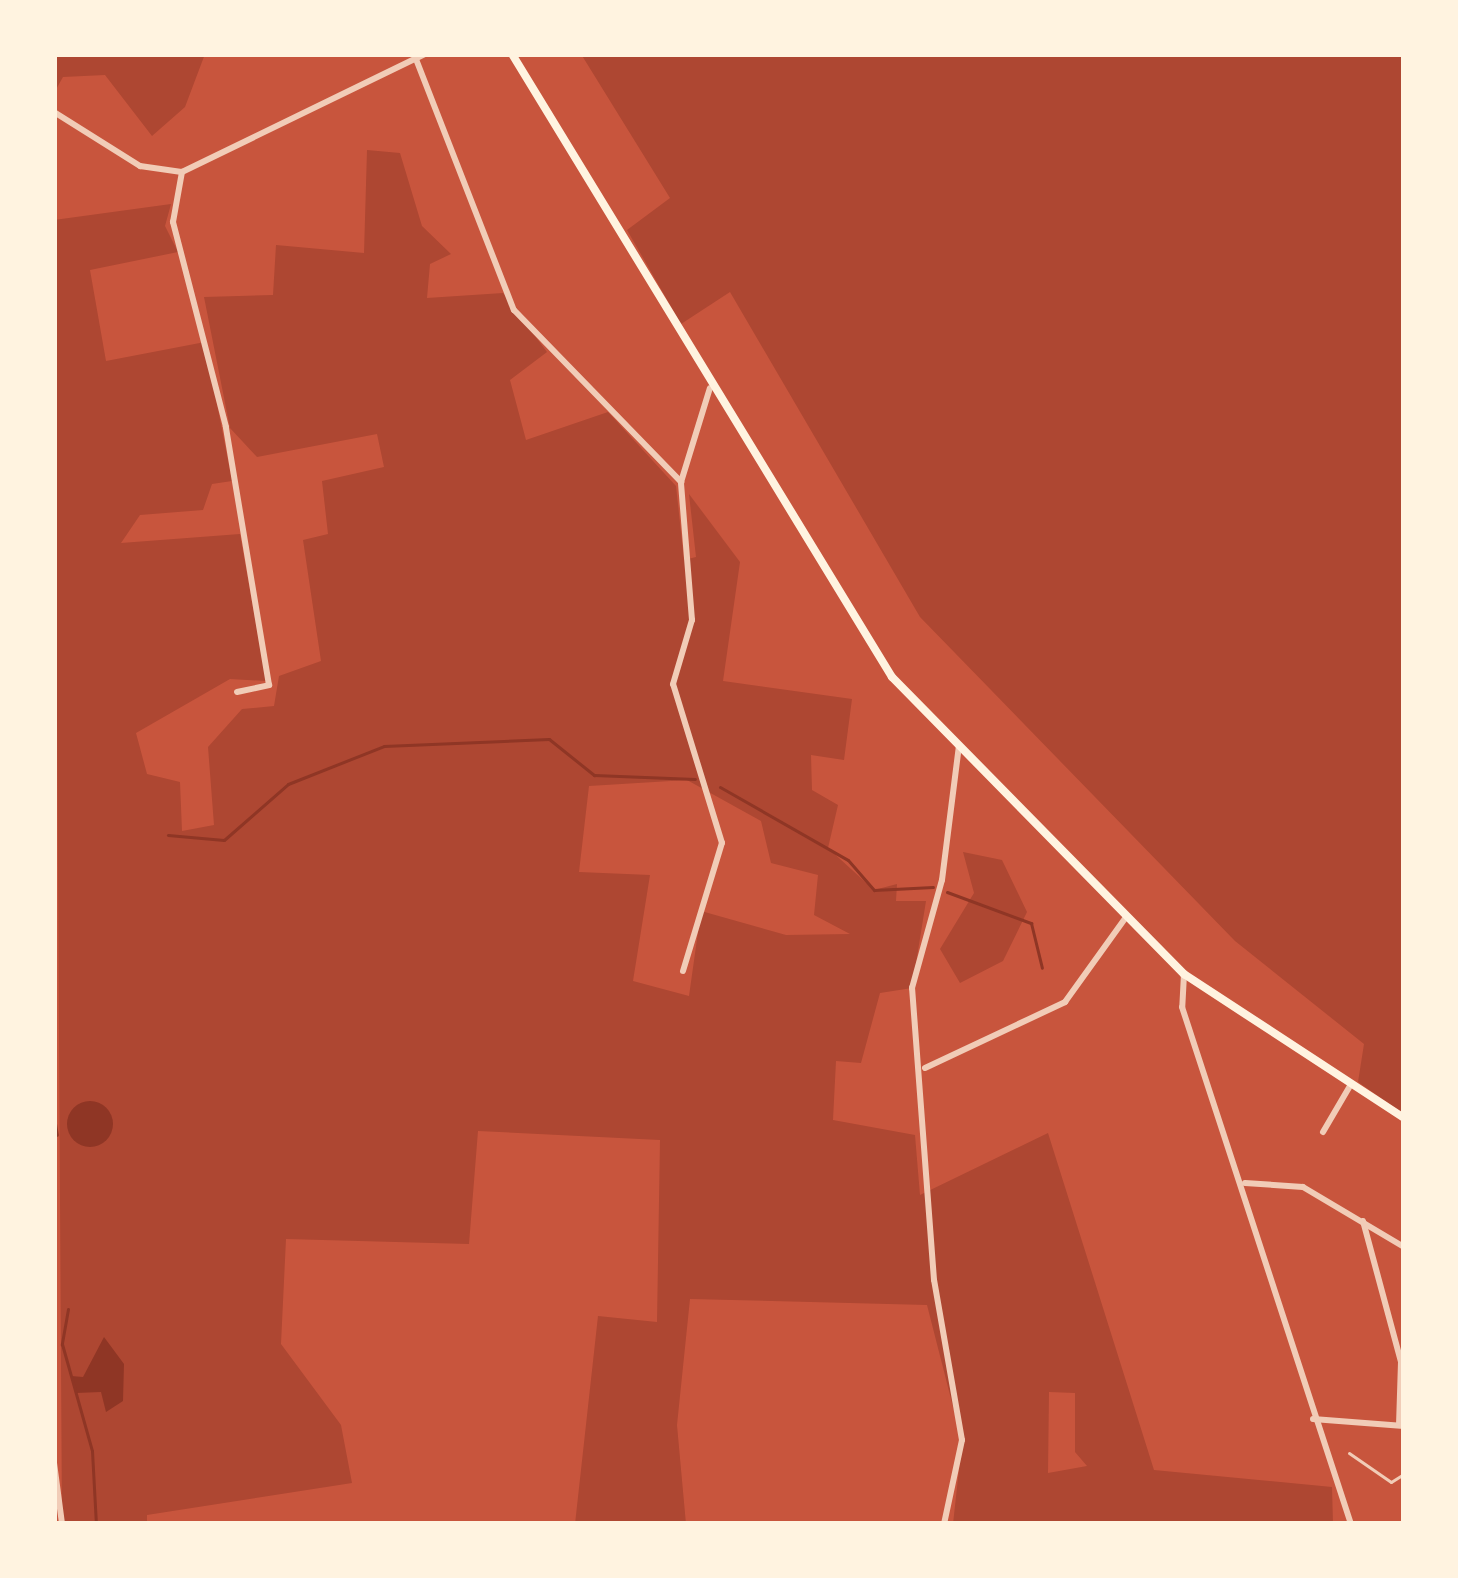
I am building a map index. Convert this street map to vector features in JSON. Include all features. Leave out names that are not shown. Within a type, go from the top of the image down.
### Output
[{"type":"main road","points":[[512,54],[861,636],[959,745],[1184,974],[1404,1118]]},
{"type":"street","points":[[54,112],[140,166],[182,172],[425,54]]},
{"type":"street","points":[[416,58],[514,310],[681,482]]},
{"type":"street","points":[[182,172],[173,223],[226,427],[269,686],[237,692]]},
{"type":"street","points":[[683,971],[722,843],[673,684],[692,620],[681,482],[710,388]]},
{"type":"street","points":[[944,1524],[962,1440],[926,1173],[925,1068],[912,988],[942,880],[959,745]]},
{"type":"street","points":[[925,1068],[1065,1002],[1127,916]]},
{"type":"street","points":[[1184,974],[1182,1007],[1245,1183],[1313,1420],[1351,1524]]},
{"type":"street","points":[[1323,1132],[1351,1084]]},
{"type":"street","points":[[1245,1183],[1303,1187],[1404,1246]]},
{"type":"street","points":[[1313,1420],[1402,1425],[1401,1362],[1363,1221]]},
{"type":"street","points":[[54,1463],[62,1524]]},
{"type":"lane","points":[[1349,1453],[1390,1481],[1404,1474]]},
{"type":"shaded area","points":[[54,54],[205,54],[185,107],[152,136],[105,75],[63,77],[54,93]]},
{"type":"shaded area","points":[[581,54],[1404,54],[1404,1114],[1358,1082],[1364,1044],[1235,941],[920,617],[730,292],[681,324],[627,230],[670,198]]},
{"type":"shaded area","points":[[367,150],[400,153],[422,226],[451,254],[430,264],[427,298],[503,293],[547,352],[510,380],[526,440],[608,412],[676,486],[684,560],[696,557],[689,494],[740,562],[723,681],[852,699],[844,760],[811,755],[812,790],[838,805],[828,848],[874,890],[897,884],[896,901],[926,901],[912,988],[880,993],[861,1063],[836,1061],[833,1120],[915,1135],[920,1195],[1048,1133],[1154,1470],[1332,1487],[1333,1524],[953,1524],[962,1442],[927,1305],[690,1299],[677,1425],[686,1524],[575,1524],[598,1316],[657,1322],[660,1140],[478,1131],[469,1244],[286,1239],[281,1344],[341,1425],[352,1483],[147,1515],[147,1524],[62,1524],[54,220],[171,204],[165,226],[178,252],[90,270],[106,361],[205,342],[232,481],[212,484],[203,510],[140,515],[121,543],[240,534],[266,681],[230,679],[136,733],[147,774],[180,782],[182,831],[214,825],[208,747],[242,709],[274,706],[279,676],[321,661],[303,540],[328,534],[322,481],[384,467],[377,434],[257,457],[230,428],[204,297],[273,295],[276,245],[364,253]],"holes":[[[687,780],[761,821],[771,863],[818,875],[814,915],[850,934],[786,935],[701,911],[689,996],[633,981],[650,875],[579,872],[589,786]],[[1049,1392],[1075,1393],[1075,1452],[1087,1466],[1048,1473]]]},
{"type":"shaded area","points":[[963,852],[1002,860],[1027,912],[1003,961],[960,983],[940,949],[974,893]]},
{"type":"shaded area","points":[[90,1101],[106,1108],[113,1124],[106,1140],[90,1147],[74,1140],[67,1124],[74,1108]]},
{"type":"shaded area","points":[[104,1337],[124,1364],[123,1401],[106,1412],[101,1392],[76,1393],[71,1376],[83,1377]]},
{"type":"waterway","points":[[168,835],[224,840],[288,784],[384,746],[549,739],[594,775],[695,779]]},
{"type":"waterway","points":[[720,787],[848,860],[874,890],[933,887]]},
{"type":"waterway","points":[[947,892],[1031,923],[1042,968]]},
{"type":"waterway","points":[[54,1117],[57,1135]]},
{"type":"waterway","points":[[68,1309],[62,1344],[92,1451],[96,1524]]}]
